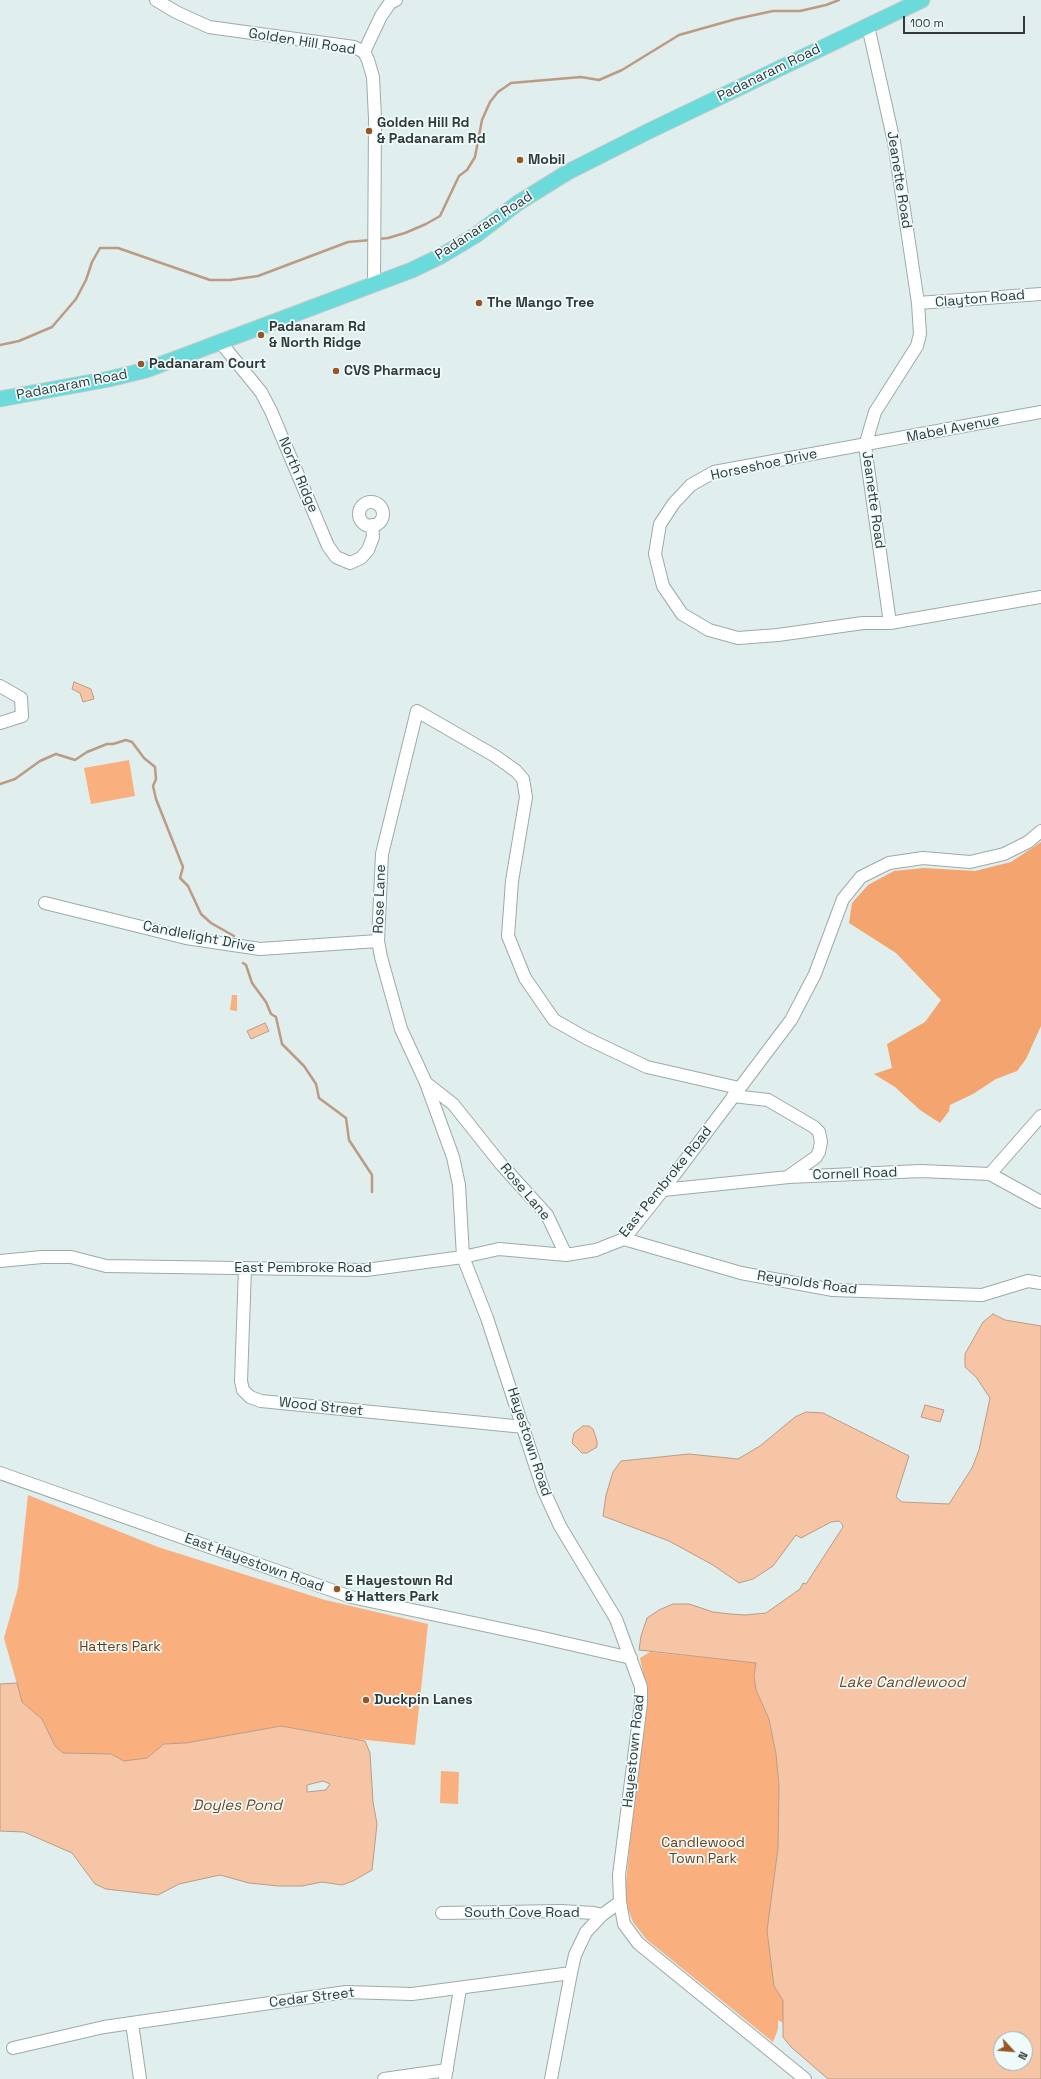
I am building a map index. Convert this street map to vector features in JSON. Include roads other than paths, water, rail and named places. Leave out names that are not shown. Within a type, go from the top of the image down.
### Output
[{"type":"main road","name":"Padanaram Road","points":[[0,399],[132,374],[221,343],[442,256],[476,235],[518,203],[568,172],[649,131],[922,0]]},
{"type":"street","name":"Golden Hill Road","points":[[156,0],[176,12],[209,27],[354,46],[364,52],[368,60],[372,77],[375,119],[374,284]]},
{"type":"street","points":[[364,52],[381,16],[390,3],[396,0]]},
{"type":"street","name":"Jeanette Road","points":[[868,26],[894,142],[918,303],[920,334],[917,346],[875,412],[865,446],[890,623]]},
{"type":"street","name":"Clayton Road","points":[[918,303],[1041,294]]},
{"type":"street","name":"North Ridge","points":[[221,343],[261,392],[271,411],[328,546],[336,557],[350,563],[362,558],[368,550],[373,537],[372,525]]},
{"type":"street","name":"Mabel Avenue","points":[[865,446],[1041,412]]},
{"type":"street","name":"Horseshoe Drive","points":[[865,446],[714,472],[691,485],[674,502],[660,524],[655,554],[662,586],[682,614],[709,630],[738,638],[778,635],[863,623],[890,623]]},
{"type":"street","points":[[890,623],[1041,597]]},
{"type":"street","points":[[0,686],[21,698],[22,716],[0,723]]},
{"type":"street","name":"Rose Lane","points":[[463,1257],[459,1185],[453,1156],[426,1083],[401,1029],[378,941],[382,854],[417,711],[495,756],[516,771],[523,779],[526,797],[512,881],[508,936],[525,978],[554,1020],[586,1038],[647,1067],[736,1092]]},
{"type":"street","name":"East Pembroke Road","points":[[0,1261],[42,1257],[71,1257],[106,1266],[366,1270],[463,1257],[499,1249],[566,1255],[596,1250],[624,1240],[791,1020],[815,974],[843,899],[862,878],[889,863],[923,858],[970,862],[1004,854],[1028,842],[1041,831]]},
{"type":"street","name":"Candlelight Drive","points":[[45,903],[186,938],[260,950],[378,941]]},
{"type":"street","name":"Rose Lane","points":[[426,1083],[454,1104],[500,1163],[547,1215],[566,1255]]},
{"type":"street","points":[[736,1092],[768,1100],[814,1127],[819,1132],[821,1142],[819,1152],[816,1157],[788,1177]]},
{"type":"street","points":[[990,1174],[1041,1116]]},
{"type":"street","name":"Cornell Road","points":[[663,1190],[788,1177],[921,1171],[990,1174],[1041,1202]]},
{"type":"street","name":"Reynolds Road","points":[[624,1240],[740,1273],[833,1290],[898,1294],[982,1295],[1028,1281],[1041,1283]]},
{"type":"street","name":"Hayestown Road","points":[[463,1257],[488,1318],[543,1489],[560,1526],[616,1620],[641,1687],[641,1703],[621,1857],[620,1902],[624,1924],[638,1943],[805,2079]]},
{"type":"street","name":"Wood Street","points":[[245,1268],[241,1381],[243,1390],[250,1397],[261,1401],[524,1427]]},
{"type":"street","name":"East Hayestown Road","points":[[0,1473],[351,1597],[530,1634],[631,1658]]},
{"type":"street","points":[[551,2079],[575,1955],[586,1932],[602,1915],[620,1902]]},
{"type":"street","name":"South Cove Road","points":[[442,1913],[561,1911],[594,1913],[602,1915]]},
{"type":"street","name":"Cedar Street","points":[[13,2048],[104,2027],[346,1992],[412,1994],[571,1974]]},
{"type":"street","points":[[384,2079],[446,2074],[460,1989]]},
{"type":"street","points":[[132,2023],[140,2079]]},
{"type":"water","points":[[74,682],[91,689],[94,699],[83,702],[80,693],[72,689]]},
{"type":"water","points":[[265,1023],[269,1031],[251,1039],[247,1031]]},
{"type":"water","name":"Lake Candlewood","points":[[993,1314],[1005,1320],[1041,1326],[1041,2079],[828,2079],[791,2047],[783,2037],[783,2000],[774,1986],[767,1931],[778,1848],[779,1785],[776,1754],[769,1719],[756,1690],[754,1676],[756,1663],[639,1650],[641,1636],[647,1618],[659,1610],[673,1604],[689,1604],[713,1612],[730,1614],[745,1615],[766,1613],[800,1589],[803,1583],[806,1584],[843,1527],[842,1524],[839,1521],[831,1522],[801,1538],[796,1535],[773,1566],[753,1579],[739,1583],[713,1565],[669,1541],[603,1516],[606,1495],[613,1472],[621,1461],[689,1454],[738,1459],[760,1446],[795,1417],[806,1412],[823,1413],[909,1456],[896,1497],[902,1502],[949,1504],[972,1468],[979,1450],[990,1398],[976,1377],[965,1367],[965,1354],[983,1322]]},
{"type":"water","points":[[925,1405],[944,1410],[940,1422],[921,1417]]},
{"type":"water","points":[[583,1426],[589,1426],[593,1429],[597,1441],[597,1447],[587,1453],[582,1453],[572,1443],[574,1433]]},
{"type":"water","name":"Doyles Pond","points":[[17,1683],[22,1702],[42,1719],[55,1746],[63,1753],[111,1754],[124,1761],[147,1758],[164,1744],[186,1743],[281,1726],[365,1741],[370,1753],[373,1802],[377,1824],[372,1870],[353,1881],[342,1885],[322,1882],[302,1886],[279,1886],[249,1883],[220,1875],[179,1884],[158,1895],[106,1889],[95,1884],[72,1853],[24,1832],[0,1831],[0,1684]],"holes":[[[323,1781],[330,1784],[326,1790],[307,1792],[307,1785]]]},
{"type":"waterway","points":[[378,239],[405,233],[440,216],[459,176],[467,170],[475,157],[482,120],[490,102],[498,92],[511,83],[581,77],[599,80],[622,70],[679,35],[736,19],[773,11],[800,11],[826,5],[839,0]]},
{"type":"waterway","points":[[0,345],[19,341],[52,327],[76,299],[86,280],[92,262],[100,248],[118,248],[210,280],[230,280],[258,276],[348,242],[371,240]]},
{"type":"waterway","points":[[0,784],[15,779],[40,761],[56,754],[75,760],[87,752],[107,744],[113,744],[126,740],[132,742],[144,758],[155,767],[156,779],[153,786],[156,799],[183,867],[180,878],[188,886],[201,914],[211,923],[234,936]]},
{"type":"waterway","points":[[243,963],[246,965],[252,983],[266,1002],[271,1014],[276,1017],[282,1044],[304,1066],[316,1084],[319,1098],[346,1118],[349,1140],[372,1175],[372,1192]]},
{"type":"place","name":"Golden Hill Rd & Padanaram Rd","points":[[369,131]]},
{"type":"place","name":"Mobil","points":[[520,160]]},
{"type":"place","name":"The Mango Tree","points":[[479,303]]},
{"type":"place","name":"Padanaram Rd & North Ridge","points":[[261,335]]},
{"type":"place","name":"Padanaram Court","points":[[141,364]]},
{"type":"place","name":"CVS Pharmacy","points":[[336,371]]},
{"type":"place","name":"E Hayestown Rd & Hatters Park","points":[[337,1589]]},
{"type":"place","name":"Duckpin Lanes","points":[[366,1700]]},
{"type":"park label","name":"Hatters Park","points":[[120,1647]]},
{"type":"park label","name":"Candlewood Town Park","points":[[703,1852]]}]
